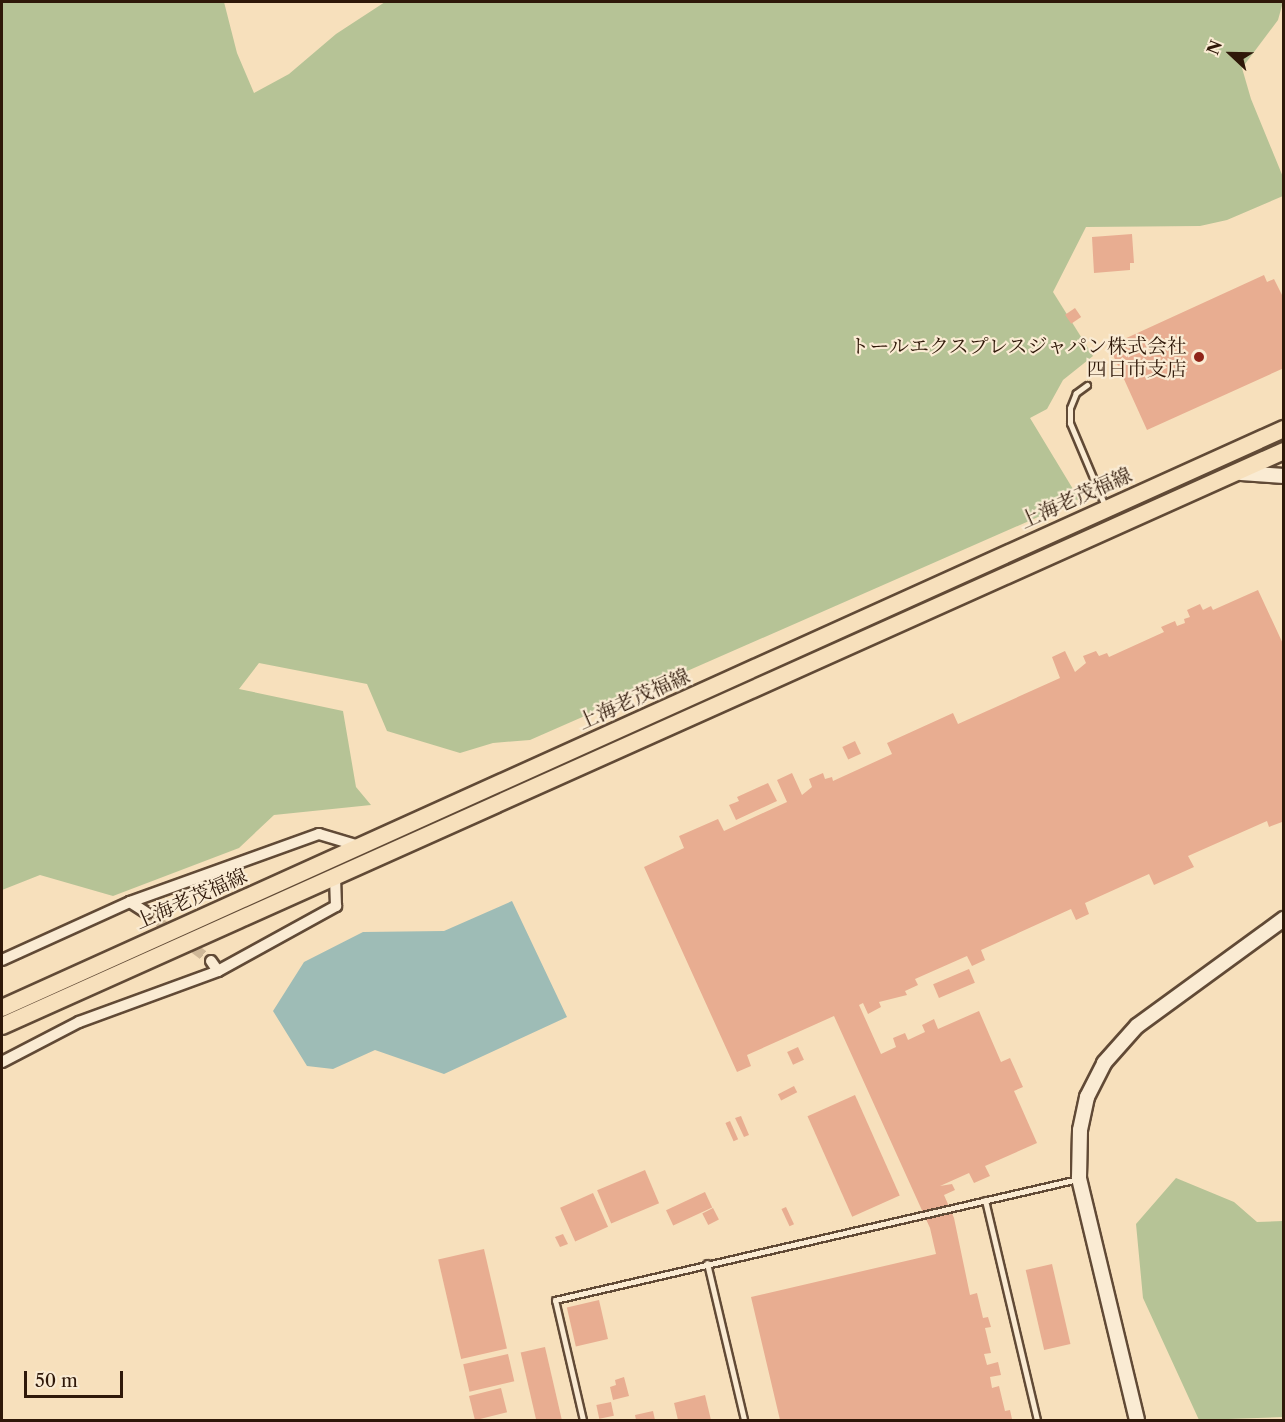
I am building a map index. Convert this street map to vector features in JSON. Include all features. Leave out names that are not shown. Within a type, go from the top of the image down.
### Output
[{"type":"main road","name":"上海老茂福線","points":[[2,1008],[1284,429]]},
{"type":"main road","name":"上海老茂福線","points":[[2,1026],[1284,451]]},
{"type":"street","points":[[1233,473],[1270,472],[1284,476]]},
{"type":"street","points":[[2,960],[130,902],[319,834],[359,846]]},
{"type":"street","points":[[2,1062],[79,1022],[218,971],[336,906],[334,876]]},
{"type":"street","points":[[130,902],[147,913]]},
{"type":"street","points":[[1137,1420],[1079,1178],[1083,1114],[1095,1080],[1112,1052],[1137,1026],[1284,918]]},
{"type":"street","points":[[211,961],[218,971]]},
{"type":"lane","points":[[1087,385],[1076,393],[1070,408],[1071,423],[1106,508]]},
{"type":"lane","points":[[583,1420],[555,1300],[1079,1178]]},
{"type":"lane","points":[[985,1200],[1037,1420]]},
{"type":"lane","points":[[707,1263],[744,1420]]},
{"type":"green space","points":[[2,2],[224,2],[237,53],[254,93],[289,74],[336,34],[385,2],[1283,2],[1278,20],[1242,68],[1251,99],[1283,177],[1283,196],[1227,220],[1200,226],[1086,227],[1053,292],[1093,356],[1063,380],[1047,409],[1030,418],[1079,499],[530,740],[493,743],[460,753],[387,731],[367,684],[259,663],[239,689],[343,711],[356,787],[371,805],[274,815],[239,848],[113,896],[40,875],[2,890]]},
{"type":"green space","points":[[1176,1178],[1234,1202],[1257,1222],[1283,1221],[1283,1417],[1199,1420],[1143,1298],[1136,1224]]},
{"type":"water","points":[[512,901],[567,1017],[444,1074],[375,1050],[333,1069],[307,1066],[273,1011],[304,962],[363,932],[444,931]]},
{"type":"building","points":[[1132,234],[1134,263],[1130,263],[1130,270],[1094,273],[1092,237]]},
{"type":"building","name":"トールエクスプレスジャパン株式会社 四日市支店","points":[[1264,275],[1267,282],[1274,279],[1284,299],[1284,368],[1147,430],[1109,346]]},
{"type":"building","points":[[1075,308],[1081,317],[1071,324],[1065,315]]},
{"type":"building","points":[[1258,590],[1284,646],[1284,826],[1282,822],[1269,827],[1267,821],[1188,856],[1194,867],[1154,885],[1149,874],[1085,903],[1089,914],[1076,920],[1071,909],[981,950],[985,960],[972,966],[967,956],[915,979],[918,985],[905,991],[907,995],[879,1002],[881,1007],[868,1014],[863,1003],[859,1005],[881,1054],[896,1047],[893,1038],[905,1033],[908,1040],[925,1032],[922,1025],[934,1019],[938,1029],[979,1011],[1001,1062],[1010,1058],[1023,1087],[1014,1091],[1037,1143],[985,1166],[990,1176],[974,1183],[969,1173],[940,1186],[952,1184],[955,1190],[944,1195],[954,1218],[970,1295],[977,1293],[983,1318],[988,1317],[991,1327],[985,1328],[991,1353],[984,1354],[987,1365],[998,1362],[1001,1375],[990,1377],[992,1388],[999,1386],[1005,1411],[1010,1410],[1012,1419],[780,1420],[751,1297],[936,1254],[930,1228],[834,1016],[747,1055],[751,1066],[737,1072],[644,867],[684,848],[679,836],[718,819],[724,831],[787,802],[777,780],[792,773],[802,795],[812,787],[809,779],[823,773],[825,779],[832,777],[833,781],[892,754],[887,743],[953,713],[958,724],[1060,678],[1052,657],[1065,651],[1075,672],[1086,663],[1083,656],[1096,651],[1099,656],[1107,653],[1109,657],[1164,632],[1161,627],[1175,621],[1177,626],[1185,623],[1184,619],[1190,617],[1187,610],[1200,604],[1203,610],[1211,606],[1213,610]]},
{"type":"building","points":[[855,741],[861,754],[848,760],[842,747]]},
{"type":"building","points":[[768,783],[777,801],[736,820],[729,805],[739,801],[737,797]]},
{"type":"building","points":[[969,969],[975,983],[939,998],[933,984]]},
{"type":"building","points":[[798,1047],[804,1060],[793,1065],[787,1052]]},
{"type":"building","points":[[794,1086],[797,1092],[781,1100],[778,1094]]},
{"type":"building","points":[[855,1095],[900,1195],[852,1217],[807,1116]]},
{"type":"building","points":[[741,1116],[749,1135],[744,1137],[735,1118]]},
{"type":"building","points":[[730,1121],[738,1139],[734,1141],[725,1123]]},
{"type":"building","points":[[645,1170],[659,1203],[611,1223],[597,1190]]},
{"type":"building","points":[[705,1192],[712,1207],[673,1226],[666,1210]]},
{"type":"building","points":[[593,1193],[608,1227],[575,1241],[560,1208]]},
{"type":"building","points":[[786,1207],[794,1224],[789,1226],[781,1209]]},
{"type":"building","points":[[713,1208],[719,1220],[708,1225],[702,1213]]},
{"type":"building","points":[[563,1234],[568,1244],[560,1247],[555,1237]]},
{"type":"building","points":[[484,1249],[507,1348],[461,1359],[438,1260]]},
{"type":"building","points":[[1052,1264],[1070,1344],[1044,1350],[1026,1270]]},
{"type":"building","points":[[599,1300],[608,1339],[576,1346],[567,1307]]},
{"type":"building","points":[[545,1347],[562,1420],[536,1420],[521,1353]]},
{"type":"building","points":[[508,1354],[514,1381],[469,1392],[463,1364]]},
{"type":"building","points":[[624,1377],[629,1396],[613,1400],[610,1387],[616,1385],[615,1380]]},
{"type":"building","points":[[501,1388],[507,1412],[475,1420],[469,1396]]},
{"type":"building","points":[[705,1395],[711,1420],[678,1420],[674,1403]]},
{"type":"building","points":[[611,1402],[614,1416],[599,1419],[596,1405]]},
{"type":"building","points":[[653,1411],[655,1420],[636,1420],[635,1415]]},
{"type":"tunnel","points":[[147,913],[211,961]]},
{"type":"place","name":"トールエクスプレスジャパン株式会社 四日市支店","points":[[1199,357]]}]
